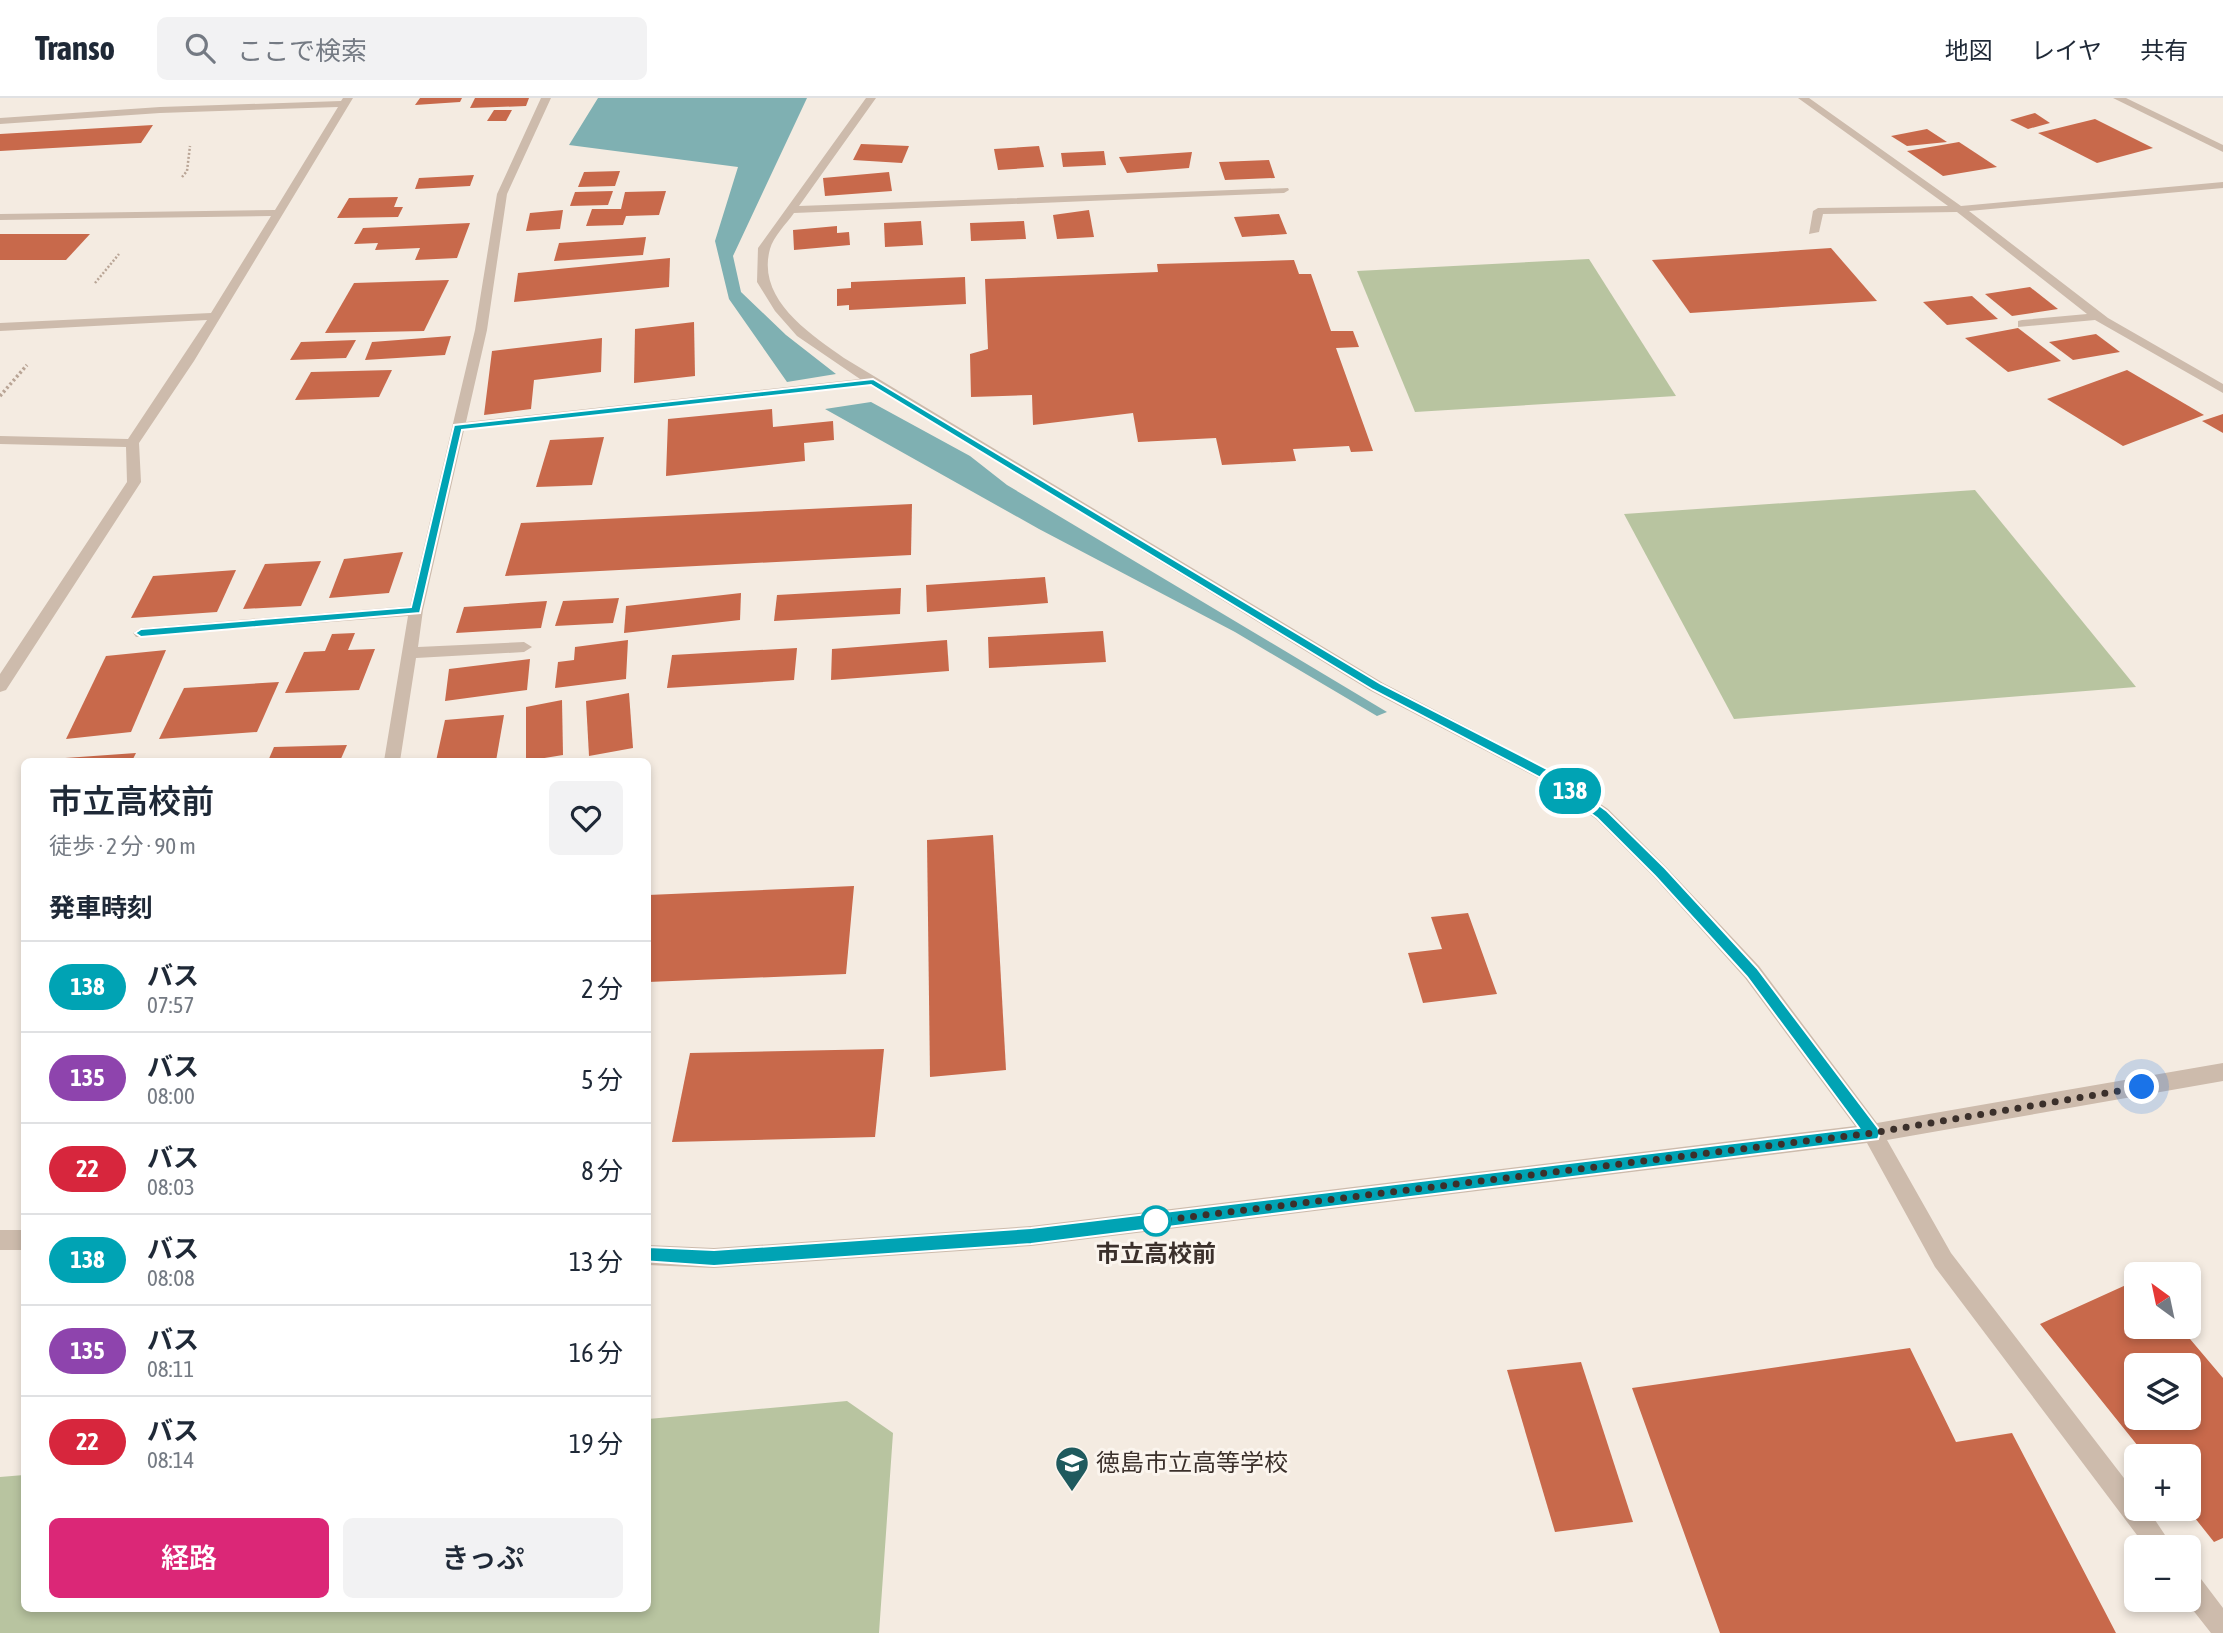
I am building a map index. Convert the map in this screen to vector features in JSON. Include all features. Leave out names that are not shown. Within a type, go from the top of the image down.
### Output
[{"type":"street","points":[[392,758],[416,610],[481,330],[502,194],[546,98]]},
{"type":"street","points":[[870,98],[764,248],[762,282],[801,334],[873,382],[1377,687],[1546,775],[1602,814],[1660,872],[1752,972],[1872,1133],[1943,1260],[2152,1535]]},
{"type":"street","points":[[1803,98],[1959,209],[2098,316],[2223,389]]},
{"type":"street","points":[[2118,98],[2223,149]]},
{"type":"street","points":[[0,121],[346,101]]},
{"type":"street","points":[[0,686],[134,482],[132,443],[216,316],[346,101]]},
{"type":"street","points":[[1813,232],[1818,211],[1959,209],[2223,185]]},
{"type":"street","points":[[791,210],[1284,190]]},
{"type":"street","points":[[0,217],[278,213]]},
{"type":"street","points":[[0,327],[216,316]]},
{"type":"street","points":[[2022,324],[2098,316]]},
{"type":"street","points":[[458,427],[873,382]]},
{"type":"street","points":[[0,440],[132,443]]},
{"type":"street","points":[[141,633],[416,610]]},
{"type":"street","points":[[409,653],[524,647]]},
{"type":"street","points":[[651,1255],[714,1258],[1031,1236],[1872,1133],[2223,1072]]},
{"type":"street","points":[[0,1240],[21,1240]]},
{"type":"street","points":[[2201,1600],[2223,1628]]},
{"type":"path","points":[[60,325],[187,171],[190,146],[164,146],[184,109]]},
{"type":"green space","points":[[1589,259],[1676,396],[1415,412],[1357,271]]},
{"type":"green space","points":[[1975,490],[2136,687],[1734,719],[1624,514]]},
{"type":"green space","points":[[847,1401],[893,1433],[879,1633],[0,1633],[0,1477],[21,1475],[21,1612],[651,1612],[651,1419]]},
{"type":"water","points":[[598,98],[807,98],[733,256],[741,292],[786,335],[836,374],[787,382],[729,299],[715,241],[738,167],[569,145]]},
{"type":"water","points":[[871,402],[970,456],[1007,485],[1387,712],[1377,716],[1235,632],[1039,529],[825,409]]},
{"type":"building","points":[[420,98],[462,98],[460,102],[415,105]]},
{"type":"building","points":[[475,98],[529,98],[526,106],[470,108]]},
{"type":"building","points":[[494,110],[512,110],[506,121],[487,121]]},
{"type":"building","points":[[2035,113],[2050,123],[2028,129],[2010,120]]},
{"type":"building","points":[[2095,119],[2153,148],[2097,163],[2038,133]]},
{"type":"building","points":[[153,125],[141,143],[0,151],[0,134]]},
{"type":"building","points":[[1927,129],[1947,142],[1907,146],[1891,136]]},
{"type":"building","points":[[1959,142],[1997,167],[1943,176],[1907,151]]},
{"type":"building","points":[[861,144],[909,146],[902,163],[853,160]]},
{"type":"building","points":[[1039,146],[1044,167],[998,170],[994,149]]},
{"type":"building","points":[[1104,151],[1106,165],[1063,167],[1061,153]]},
{"type":"building","points":[[1192,152],[1189,168],[1127,173],[1119,157]]},
{"type":"building","points":[[1269,160],[1275,178],[1225,180],[1219,162]]},
{"type":"building","points":[[620,171],[615,186],[578,187],[584,172]]},
{"type":"building","points":[[889,172],[892,191],[825,196],[823,178]]},
{"type":"building","points":[[474,175],[470,186],[415,189],[419,178]]},
{"type":"building","points":[[613,191],[608,205],[570,206],[575,192]]},
{"type":"building","points":[[666,191],[659,215],[626,216],[623,225],[586,226],[592,209],[621,209],[625,192]]},
{"type":"building","points":[[398,197],[394,207],[403,207],[398,217],[337,218],[349,198]]},
{"type":"building","points":[[563,210],[560,229],[526,231],[530,213]]},
{"type":"building","points":[[1089,210],[1094,237],[1057,239],[1053,215]]},
{"type":"building","points":[[1279,214],[1287,234],[1242,237],[1234,217]]},
{"type":"building","points":[[921,221],[923,245],[885,247],[884,223]]},
{"type":"building","points":[[1024,221],[1026,239],[971,241],[970,223]]},
{"type":"building","points":[[470,223],[457,258],[415,260],[420,248],[375,250],[378,243],[354,244],[363,228]]},
{"type":"building","points":[[837,226],[837,233],[849,232],[850,245],[794,250],[793,230]]},
{"type":"building","points":[[0,234],[90,234],[66,260],[0,260]]},
{"type":"building","points":[[646,237],[643,255],[554,261],[559,243]]},
{"type":"building","points":[[1831,248],[1877,301],[1690,313],[1652,260]]},
{"type":"building","points":[[670,258],[669,287],[514,302],[518,273]]},
{"type":"building","points":[[1294,260],[1299,274],[1311,274],[1331,331],[1353,331],[1359,347],[1336,348],[1373,451],[1351,452],[1349,446],[1293,449],[1296,461],[1222,465],[1216,438],[1138,442],[1133,413],[1033,425],[1032,395],[971,397],[970,354],[988,349],[985,279],[1158,272],[1157,264]]},
{"type":"building","points":[[965,277],[966,304],[849,310],[849,305],[837,306],[837,289],[851,288],[851,282]]},
{"type":"building","points":[[449,280],[424,331],[325,333],[354,283]]},
{"type":"building","points":[[2030,287],[2058,309],[2012,316],[1985,294]]},
{"type":"building","points":[[1972,296],[1998,319],[1947,325],[1923,302]]},
{"type":"building","points":[[694,322],[695,376],[634,383],[635,329]]},
{"type":"building","points":[[2018,328],[2061,361],[2008,372],[1965,338]]},
{"type":"building","points":[[2096,334],[2120,352],[2073,360],[2049,342]]},
{"type":"building","points":[[451,336],[445,355],[365,360],[372,342]]},
{"type":"building","points":[[602,338],[601,372],[534,380],[531,409],[484,415],[492,351]]},
{"type":"building","points":[[356,340],[346,358],[290,360],[301,342]]},
{"type":"building","points":[[392,370],[379,397],[295,400],[311,372]]},
{"type":"building","points":[[2127,370],[2204,415],[2123,446],[2047,399]]},
{"type":"building","points":[[772,409],[773,427],[833,421],[834,440],[804,443],[805,461],[666,476],[668,419]]},
{"type":"building","points":[[2223,414],[2223,433],[2202,421]]},
{"type":"building","points":[[604,437],[592,485],[536,487],[550,440]]},
{"type":"building","points":[[912,504],[911,555],[505,576],[521,523]]},
{"type":"building","points":[[403,552],[389,593],[329,598],[344,559]]},
{"type":"building","points":[[321,561],[301,606],[243,609],[265,564]]},
{"type":"building","points":[[236,570],[217,612],[131,618],[153,576]]},
{"type":"building","points":[[1045,577],[1048,603],[927,612],[926,585]]},
{"type":"building","points":[[901,588],[900,614],[774,621],[777,595]]},
{"type":"building","points":[[741,593],[740,620],[624,633],[626,606]]},
{"type":"building","points":[[619,598],[613,623],[555,626],[563,601]]},
{"type":"building","points":[[547,601],[541,628],[456,633],[464,607]]},
{"type":"building","points":[[1103,631],[1106,662],[989,668],[988,637]]},
{"type":"building","points":[[355,633],[348,650],[375,649],[359,690],[285,693],[304,652],[325,651],[332,634]]},
{"type":"building","points":[[628,640],[626,679],[555,688],[558,662],[574,660],[575,647]]},
{"type":"building","points":[[947,640],[949,671],[831,680],[832,649]]},
{"type":"building","points":[[797,648],[794,680],[667,688],[672,655]]},
{"type":"building","points":[[166,650],[131,732],[66,739],[106,656]]},
{"type":"building","points":[[530,659],[527,690],[445,701],[449,669]]},
{"type":"building","points":[[279,682],[257,732],[159,739],[184,688]]},
{"type":"building","points":[[629,693],[633,748],[589,756],[586,701]]},
{"type":"building","points":[[562,700],[563,755],[526,758],[526,707]]},
{"type":"building","points":[[504,715],[497,758],[437,758],[445,720]]},
{"type":"building","points":[[347,745],[341,758],[269,758],[274,747]]},
{"type":"building","points":[[136,753],[134,758],[65,758]]},
{"type":"building","points":[[993,835],[1006,1070],[930,1077],[927,840]]},
{"type":"building","points":[[854,886],[846,974],[651,982],[651,895]]},
{"type":"building","points":[[1468,913],[1497,994],[1423,1003],[1408,953],[1442,949],[1431,917]]},
{"type":"building","points":[[884,1049],[875,1137],[672,1142],[690,1053]]},
{"type":"building","points":[[2124,1286],[2124,1339],[2190,1339],[2223,1378],[2223,1538],[2214,1542],[2197,1521],[2201,1521],[2201,1444],[2136,1444],[2125,1430],[2201,1430],[2201,1353],[2124,1353],[2124,1429],[2040,1324]]},
{"type":"building","points":[[1910,1348],[1956,1442],[2012,1433],[2116,1633],[1720,1633],[1632,1388]]},
{"type":"building","points":[[1581,1362],[1633,1522],[1555,1532],[1507,1370]]},
{"type":"bus line","name":"138","points":[[141,633],[416,610],[458,427],[873,382],[1377,687],[1546,775],[1602,814],[1660,872],[1752,972],[1872,1133],[1031,1236],[714,1258],[651,1255]]},
{"type":"place","name":"市立高校前","points":[[1156,1221]]},
{"type":"place","name":"徳島市立高等学校","points":[[1072,1493]]},
{"type":"route","points":[[1156,1221],[1872,1133],[2142,1087]]}]
